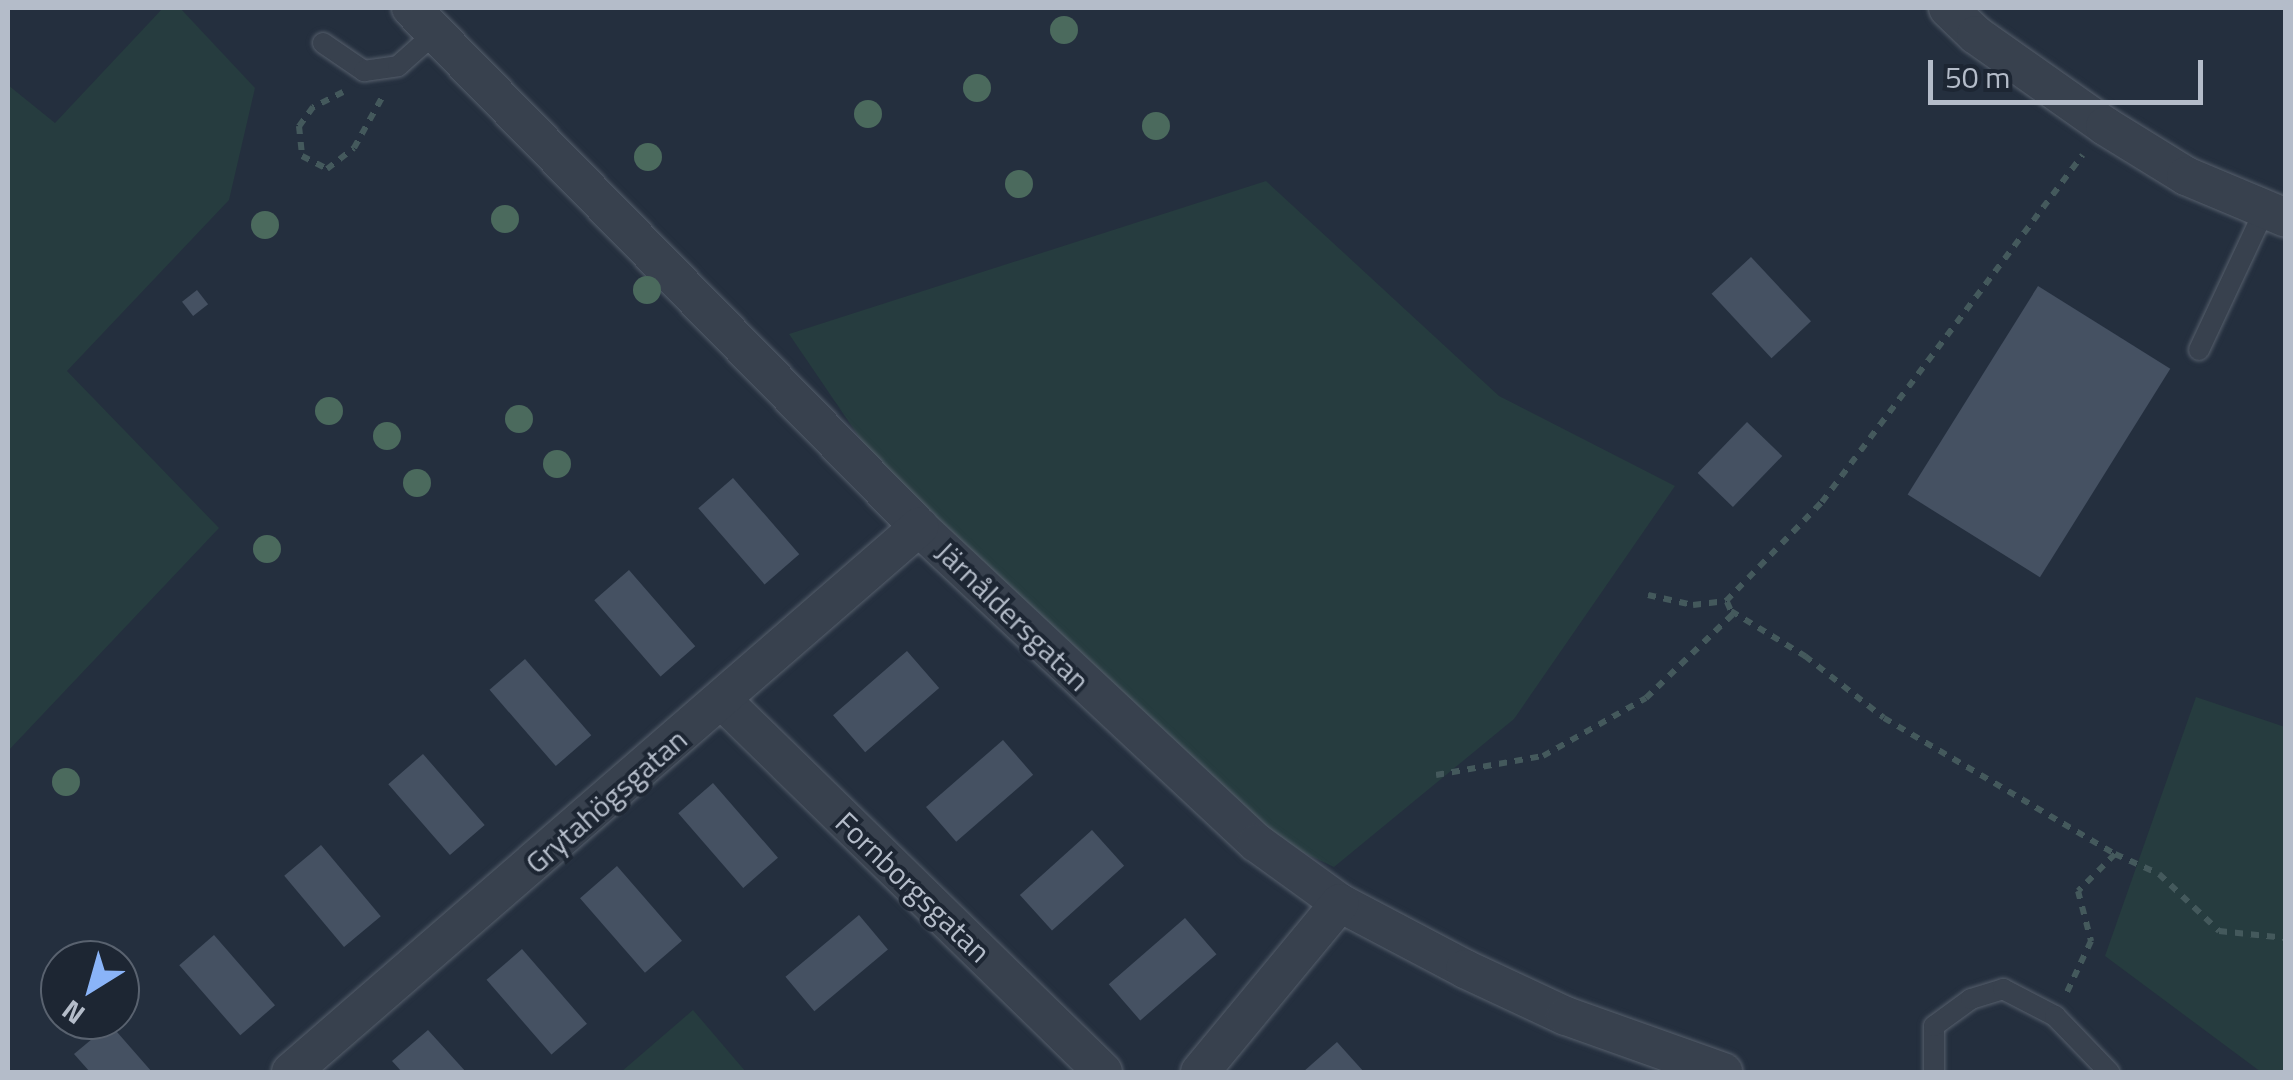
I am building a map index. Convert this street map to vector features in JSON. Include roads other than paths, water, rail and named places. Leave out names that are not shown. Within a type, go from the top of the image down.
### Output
[{"type":"street","points":[[1948,8],[1976,35],[2105,126],[2186,176],[2275,214]]},
{"type":"street","name":"Järnåldersgatan","points":[[423,20],[919,526],[1257,843],[1340,903],[1566,1016],[1723,1072]]},
{"type":"street","name":"Grytahögsgatan","points":[[290,1072],[724,700],[919,526]]},
{"type":"street","name":"Fornborgsgatan","points":[[724,700],[1103,1072]]},
{"type":"street","points":[[1200,1072],[1340,903]]},
{"type":"lane","points":[[323,43],[364,71],[390,68],[423,20]]},
{"type":"lane","points":[[2199,350],[2275,214]]},
{"type":"lane","points":[[1934,1072],[1934,1026],[1972,999],[2003,990],[2056,1016],[2109,1072]]}]
